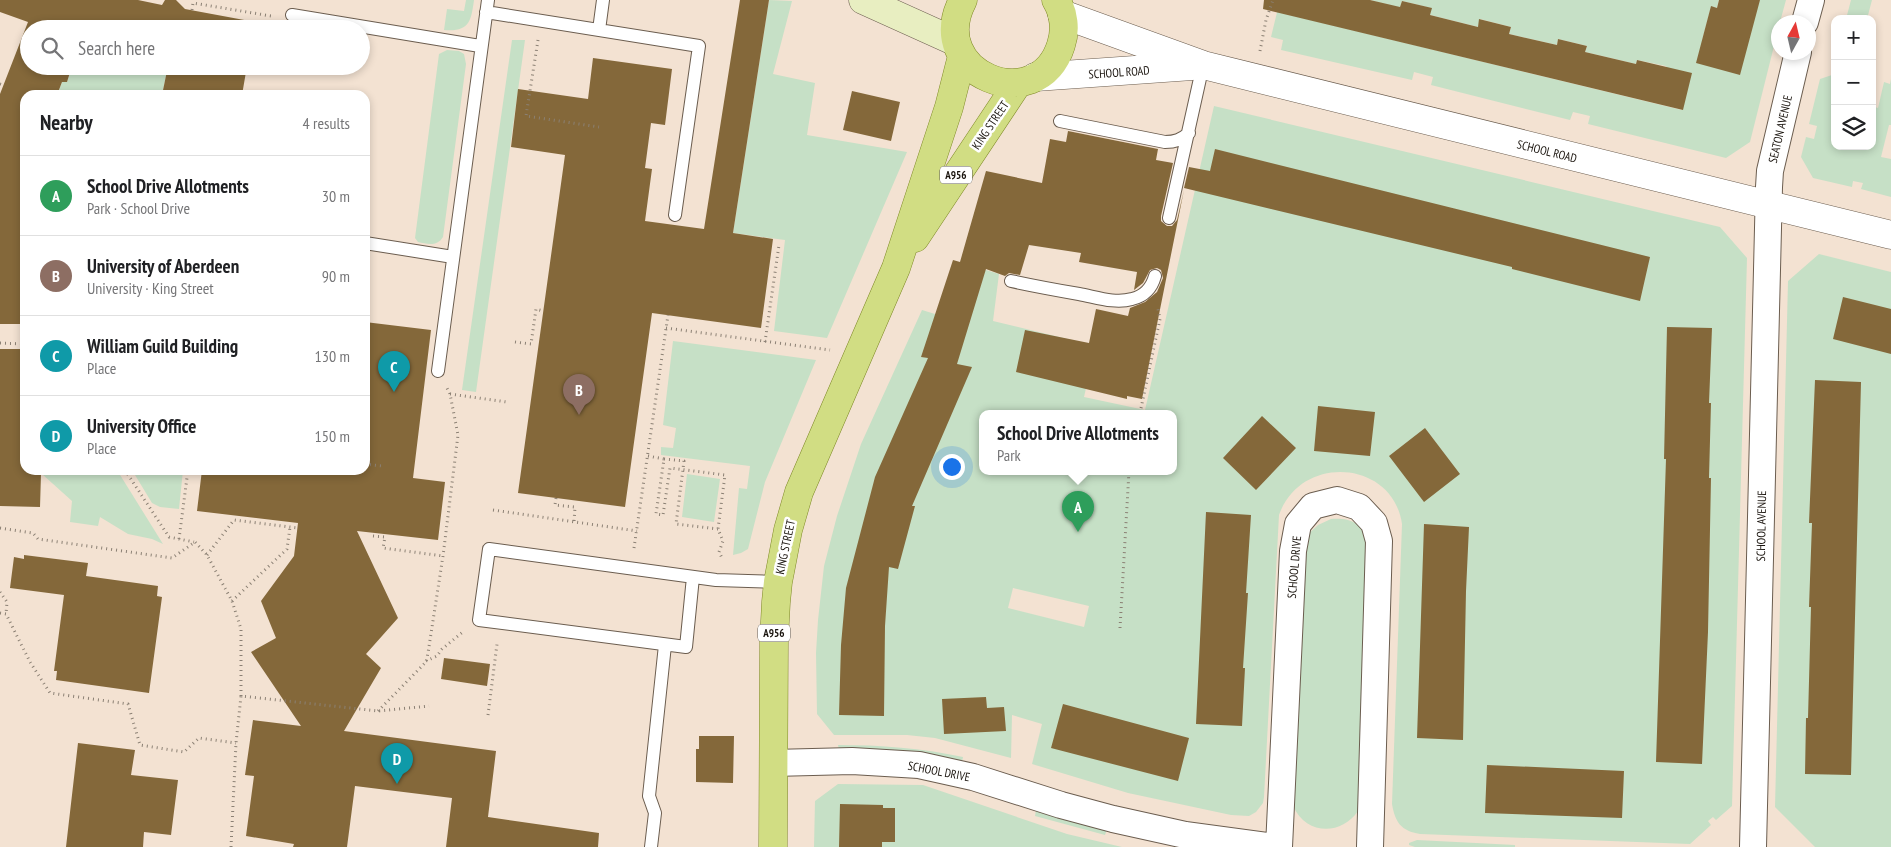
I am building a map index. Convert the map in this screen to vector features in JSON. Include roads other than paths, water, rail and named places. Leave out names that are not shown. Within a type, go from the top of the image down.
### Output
[{"type":"main road","points":[[863,0],[959,49],[973,69],[986,78],[1002,83],[1026,80]]},
{"type":"main road","name":"A956","points":[[959,49],[955,24],[959,7],[963,0]]},
{"type":"main road","name":"A956","points":[[1026,80],[1053,61],[1060,51],[1064,26],[1058,4]]},
{"type":"main road","name":"KING STREET","points":[[773,847],[774,640],[778,582],[788,530],[799,492],[896,268],[949,107],[959,49]]},
{"type":"main road","name":"KING STREET","points":[[896,268],[1026,80]]},
{"type":"street","points":[[1807,15],[1810,0]]},
{"type":"street","name":"SCHOOL ROAD","points":[[1058,4],[1203,66],[1891,235]]},
{"type":"street","name":"SEATON AVENUE","points":[[1768,206],[1770,172],[1796,60]]},
{"type":"street","name":"SCHOOL ROAD","points":[[1026,80],[1203,66]]},
{"type":"street","name":"SCHOOL AVENUE","points":[[1753,847],[1768,206]]},
{"type":"street","name":"SCHOOL DRIVE","points":[[773,762],[852,761],[919,765],[972,777],[1113,819],[1185,835],[1277,847],[1293,551],[1298,524],[1313,506],[1337,500],[1359,508],[1374,522],[1379,541],[1370,847]]},
{"type":"lane","points":[[599,30],[603,0]]},
{"type":"lane","points":[[438,371],[480,46],[487,6],[540,22],[699,46],[675,215]]},
{"type":"lane","points":[[292,15],[322,20]]},
{"type":"lane","points":[[370,28],[480,46]]},
{"type":"lane","points":[[1169,218],[1203,66]]},
{"type":"lane","points":[[1060,121],[1165,142],[1175,142],[1183,139],[1189,133]]},
{"type":"lane","points":[[370,244],[453,257]]},
{"type":"lane","points":[[1011,281],[1124,301],[1143,295],[1154,279]]},
{"type":"lane","points":[[694,577],[686,648],[479,620],[489,549],[694,577],[778,582]]},
{"type":"lane","points":[[651,847],[655,813],[649,796],[665,644]]},
{"type":"place","name":"William Guild Building","points":[[394,392]]},
{"type":"place","name":"University of Aberdeen","points":[[579,415]]},
{"type":"place","name":"School Drive Allotments","points":[[1078,532]]},
{"type":"place","name":"University Office","points":[[397,784]]}]
